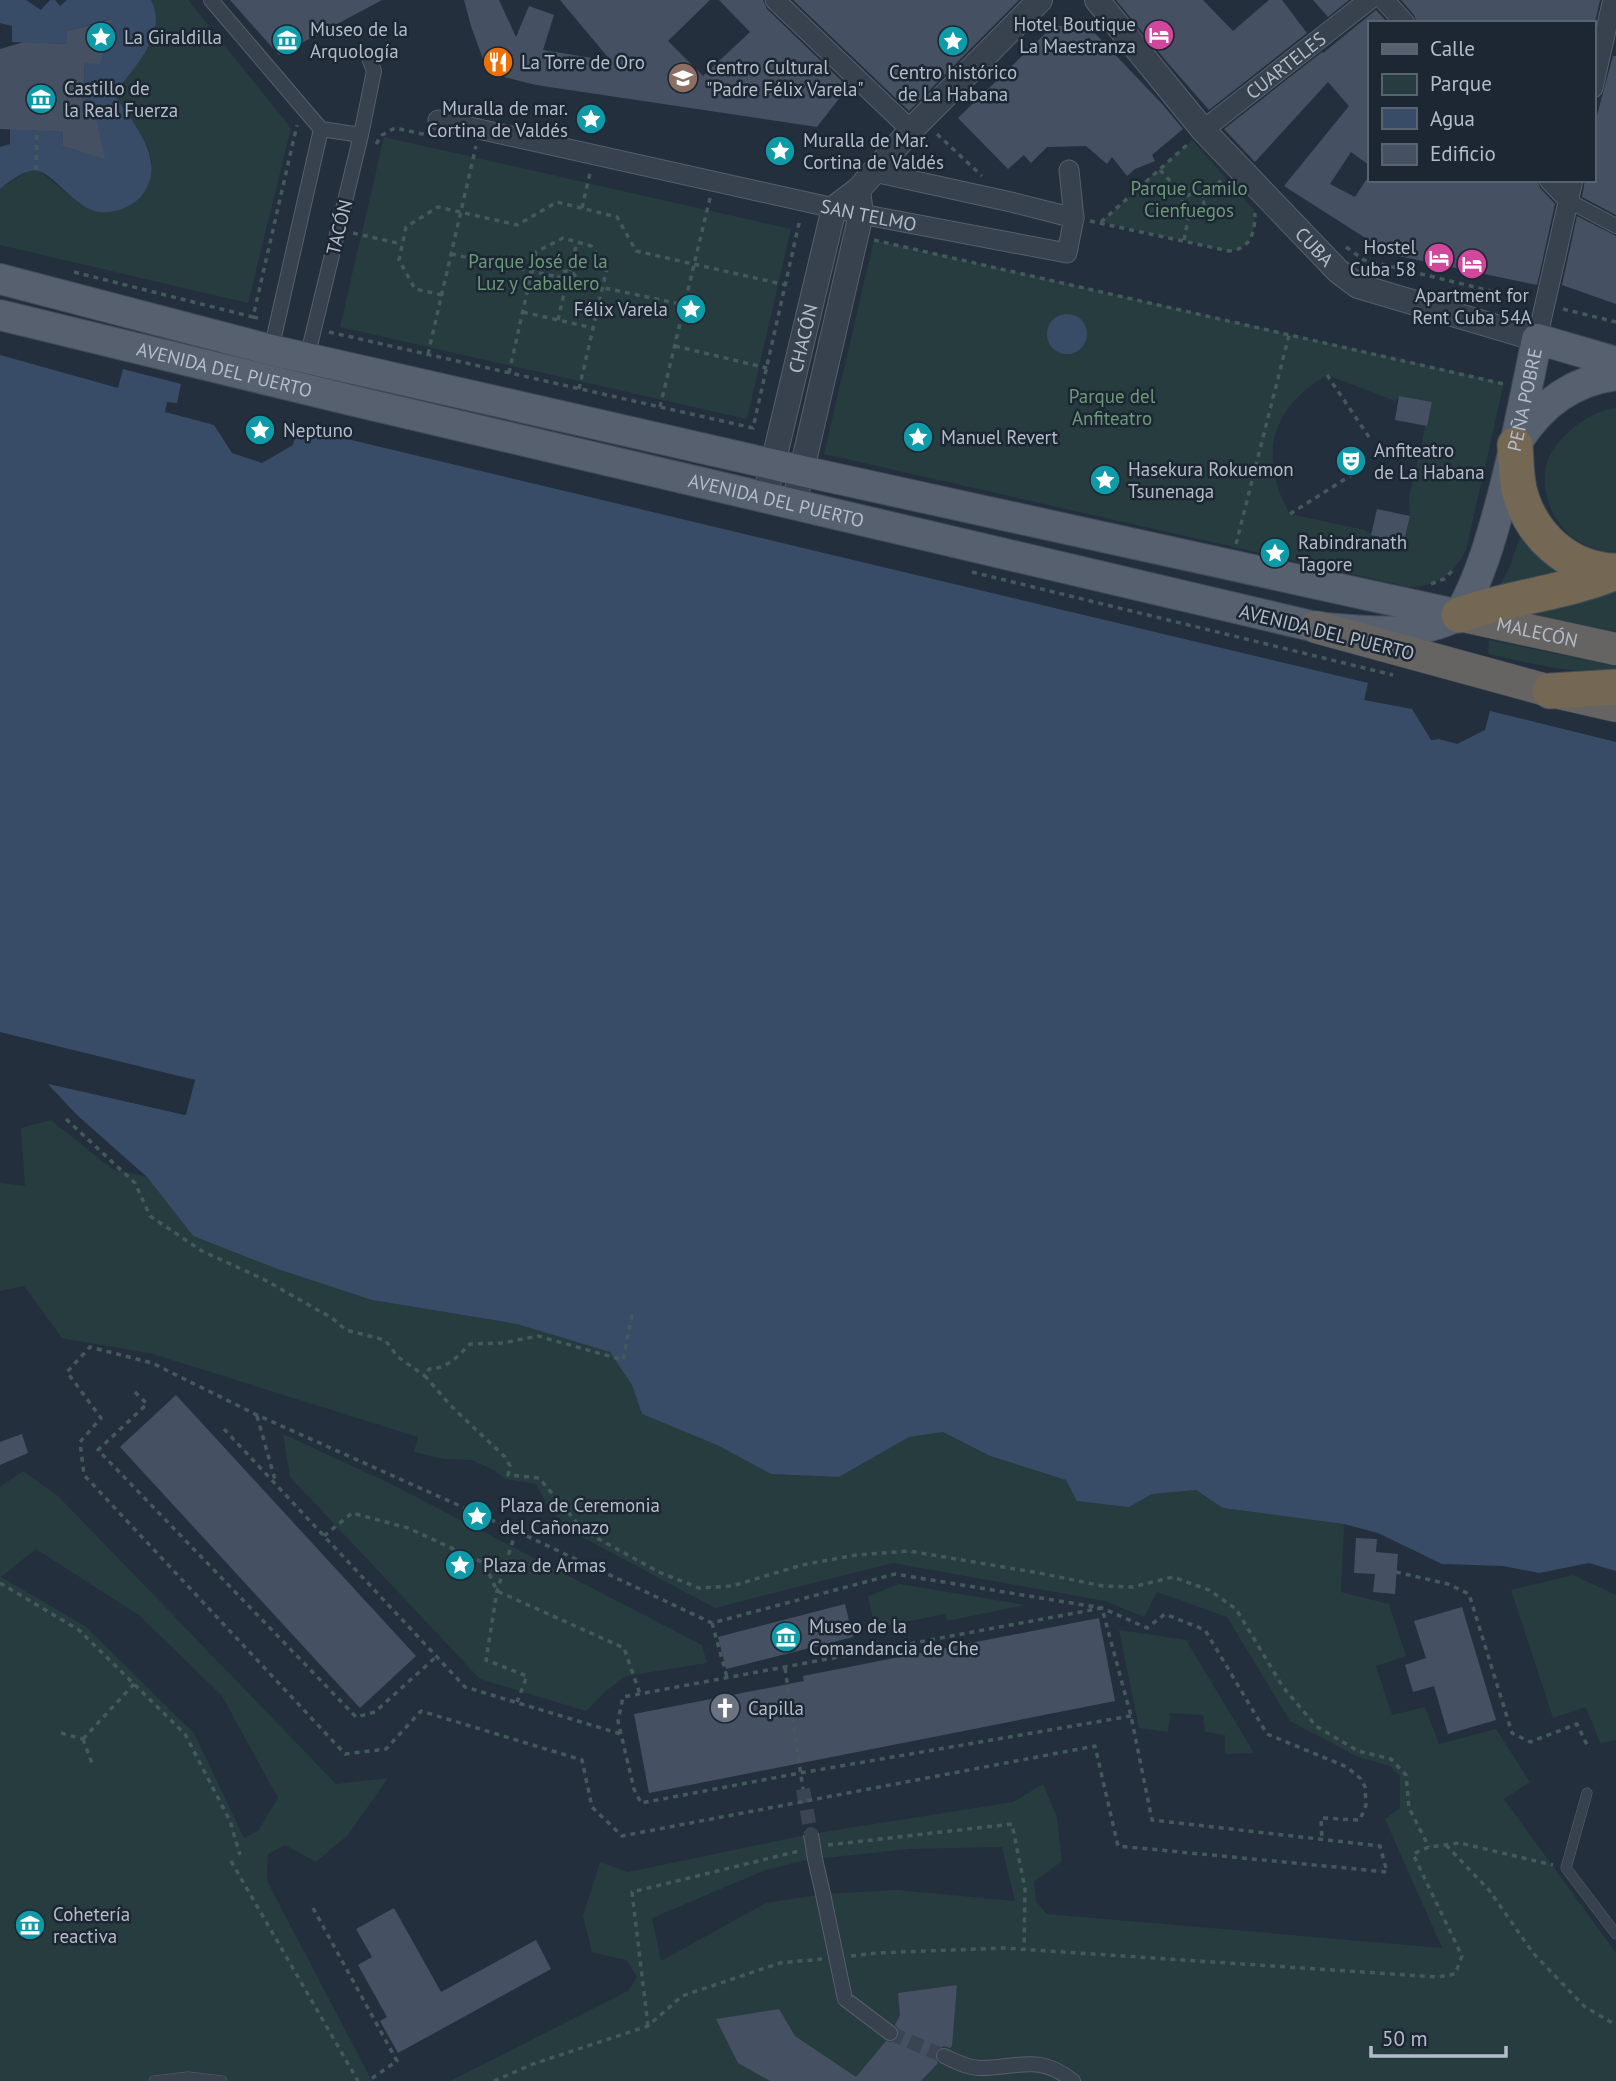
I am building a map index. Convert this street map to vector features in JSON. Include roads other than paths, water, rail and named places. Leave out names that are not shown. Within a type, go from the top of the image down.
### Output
[{"type":"highway","points":[[1516,445],[1519,487],[1527,512],[1538,532],[1558,551],[1579,564],[1616,572]]},
{"type":"highway","points":[[1459,615],[1575,586],[1616,572]]},
{"type":"highway","name":"MALECÓN","points":[[1459,615],[1616,649]]},
{"type":"highway","name":"AVENIDA DEL PUERTO","points":[[1316,627],[1550,691]]},
{"type":"highway","points":[[1550,691],[1616,687]]},
{"type":"highway","points":[[1550,691],[1616,706]]},
{"type":"main road","name":"AVENIDA DEL PUERTO","points":[[0,279],[271,350],[802,471],[1459,615]]},
{"type":"main road","name":"AVENIDA DEL PUERTO","points":[[0,315],[1316,627]]},
{"type":"main road","name":"CUBA","points":[[1537,339],[1616,362]]},
{"type":"main road","name":"PEÑA POBRE","points":[[1459,615],[1486,558],[1516,445],[1537,339]]},
{"type":"main road","points":[[264,379],[271,350]]},
{"type":"main road","points":[[302,388],[307,358]]},
{"type":"main road","points":[[1516,445],[1534,419],[1558,396],[1594,379],[1616,375]]},
{"type":"main road","points":[[1316,627],[1390,632],[1424,628],[1459,615]]},
{"type":"street","points":[[211,0],[321,129],[361,135]]},
{"type":"street","points":[[775,0],[916,125]]},
{"type":"street","name":"CHACÓN","points":[[765,497],[834,208],[864,192],[916,125],[1040,0]]},
{"type":"street","name":"CUBA","points":[[1097,0],[1203,130],[1338,271],[1358,286],[1537,339]]},
{"type":"street","name":"CUARTELES","points":[[1203,130],[1368,0]]},
{"type":"street","points":[[1384,0],[1403,21]]},
{"type":"street","points":[[1595,80],[1613,3]]},
{"type":"street","name":"TACÓN","points":[[307,358],[361,135],[374,71],[369,58]]},
{"type":"street","name":"TACÓN","points":[[271,350],[321,129]]},
{"type":"street","name":"SAN TELMO","points":[[437,129],[834,208]]},
{"type":"street","points":[[864,192],[1011,202],[1073,218],[1069,170]]},
{"type":"street","points":[[1551,182],[1569,201],[1616,226]]},
{"type":"street","name":"PEÑA POBRE","points":[[1537,339],[1573,182]]},
{"type":"street","name":"CHACÓN","points":[[794,504],[864,192]]},
{"type":"street","name":"SAN TELMO","points":[[864,192],[1067,253],[1073,218]]},
{"type":"street","points":[[811,1834],[845,1999],[890,2033]]},
{"type":"street","points":[[944,2056],[965,2066],[979,2068],[1030,2063],[1058,2069],[1073,2081]]},
{"type":"lane","points":[[1587,1793],[1566,1868],[1616,1934]]},
{"type":"lane","points":[[154,2081],[188,2077],[222,2081]]},
{"type":"water","points":[[0,0],[26,0],[41,10],[50,0],[55,0],[60,6],[67,0],[151,0],[155,13],[152,38],[139,62],[114,94],[142,137],[151,161],[148,185],[133,203],[113,211],[94,211],[86,208],[50,177],[38,171],[23,174],[0,189],[0,147],[10,144],[10,129],[63,132],[62,146],[104,158],[95,113],[82,113],[85,63],[111,19],[67,31],[67,44],[12,42],[12,26],[0,23]]},
{"type":"water","points":[[1067,314],[1081,320],[1087,334],[1081,348],[1067,354],[1053,348],[1047,334],[1053,320]]},
{"type":"water","points":[[0,355],[118,388],[123,369],[181,384],[177,403],[167,402],[165,412],[214,425],[232,453],[262,463],[293,445],[297,427],[1368,683],[1364,700],[1412,709],[1431,740],[1439,739],[1457,744],[1485,730],[1490,711],[1616,742],[1616,1571],[1589,1563],[1539,1573],[1503,1566],[1442,1564],[1378,1533],[1344,1524],[1223,1508],[1196,1490],[1152,1494],[1129,1507],[1077,1501],[1066,1480],[990,1456],[943,1432],[909,1437],[839,1477],[771,1474],[717,1445],[642,1414],[632,1385],[610,1352],[517,1324],[372,1300],[278,1269],[193,1236],[147,1177],[77,1115],[47,1083],[185,1115],[195,1080],[0,1034]]},
{"type":"tunnel","points":[[803,1789],[811,1834]]},
{"type":"tunnel","points":[[890,2033],[944,2056]]},
{"type":"place","name":"Hotel Boutique La Maestranza","points":[[1159,35]]},
{"type":"place","name":"La Giraldilla","points":[[101,37]]},
{"type":"place","name":"Museo de la Arquología","points":[[287,40]]},
{"type":"place","name":"Centro histórico de La Habana","points":[[953,41]]},
{"type":"place","name":"La Torre de Oro","points":[[498,62]]},
{"type":"place","name":"Centro Cultural \"Padre Félix Varela\"","points":[[683,78]]},
{"type":"place","name":"Castillo de la Real Fuerza","points":[[41,99]]},
{"type":"place","name":"Muralla de mar. Cortina de Valdés","points":[[591,119]]},
{"type":"place","name":"Muralla de Mar. Cortina de Valdés","points":[[780,151]]},
{"type":"place","name":"Hostel Cuba 58","points":[[1439,258]]},
{"type":"place","name":"Apartment for Rent Cuba 54A","points":[[1472,264]]},
{"type":"place","name":"Félix Varela","points":[[691,309]]},
{"type":"place","name":"Neptuno","points":[[260,430]]},
{"type":"place","name":"Manuel Revert","points":[[918,437]]},
{"type":"place","name":"Anfiteatro de La Habana","points":[[1351,461]]},
{"type":"place","name":"Hasekura Rokuemon Tsunenaga","points":[[1105,480]]},
{"type":"place","name":"Rabindranath Tagore","points":[[1275,553]]},
{"type":"place","name":"Plaza de Ceremonia del Cañonazo","points":[[477,1516]]},
{"type":"place","name":"Plaza de Armas","points":[[460,1565]]},
{"type":"place","name":"Museo de la Comandancia de Che","points":[[786,1637]]},
{"type":"place","name":"Capilla","points":[[725,1708]]},
{"type":"place","name":"Cohetería reactiva","points":[[30,1925]]},
{"type":"park label","name":"Parque Camilo Cienfuegos","points":[[1189,199]]},
{"type":"park label","name":"Parque José de la Luz y Caballero","points":[[538,272]]},
{"type":"park label","name":"Parque del Anfiteatro","points":[[1112,407]]}]
